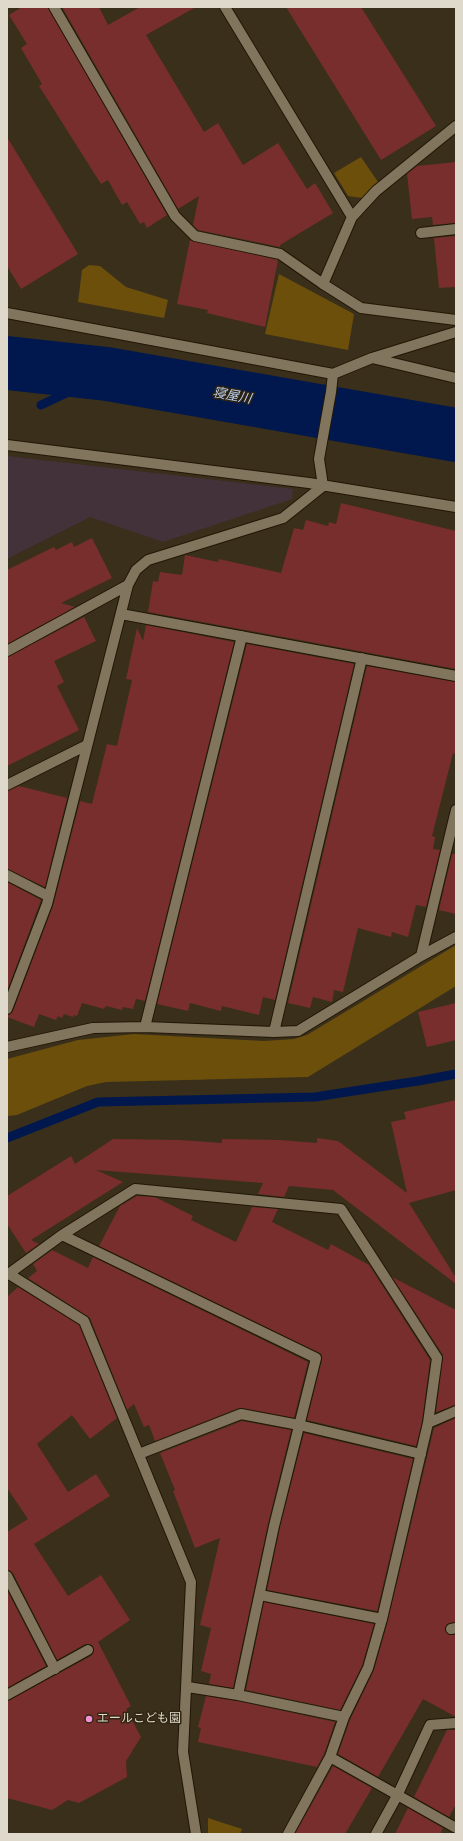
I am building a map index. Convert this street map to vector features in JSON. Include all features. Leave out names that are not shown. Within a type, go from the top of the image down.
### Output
[{"type":"street","points":[[54,7],[175,216],[196,236],[280,254],[361,308],[456,320]]},
{"type":"street","points":[[225,7],[352,217]]},
{"type":"street","points":[[323,284],[352,217],[376,191],[456,126]]},
{"type":"street","points":[[420,233],[456,229]]},
{"type":"street","points":[[7,313],[333,374],[372,358],[456,332]]},
{"type":"street","points":[[372,358],[456,378]]},
{"type":"street","points":[[323,486],[320,459],[333,374]]},
{"type":"street","points":[[7,445],[323,486],[456,507]]},
{"type":"street","points":[[7,1009],[48,896],[128,585],[136,570],[148,560],[283,518],[323,486]]},
{"type":"street","points":[[7,651],[128,585]]},
{"type":"street","points":[[121,614],[456,676]]},
{"type":"street","points":[[145,1027],[242,636]]},
{"type":"street","points":[[274,1032],[362,658]]},
{"type":"street","points":[[7,785],[88,745]]},
{"type":"street","points":[[422,956],[456,810]]},
{"type":"street","points":[[7,874],[48,896]]},
{"type":"street","points":[[7,1047],[93,1028],[145,1027],[274,1032],[298,1031],[456,937]]},
{"type":"street","points":[[196,1834],[184,1752],[188,1687],[191,1582],[84,1321],[8,1275],[62,1235],[135,1189],[341,1209],[438,1358],[428,1423],[382,1619],[368,1668],[344,1718],[330,1758],[288,1834]]},
{"type":"street","points":[[62,1235],[316,1358],[274,1526],[238,1695]]},
{"type":"street","points":[[428,1423],[456,1411]]},
{"type":"street","points":[[139,1454],[242,1414],[299,1425],[421,1454]]},
{"type":"street","points":[[7,1576],[55,1669]]},
{"type":"street","points":[[260,1595],[382,1619]]},
{"type":"street","points":[[7,1695],[88,1650]]},
{"type":"street","points":[[188,1687],[238,1695],[344,1718]]},
{"type":"street","points":[[376,1834],[397,1796],[430,1725],[456,1722]]},
{"type":"street","points":[[330,1758],[456,1828]]},
{"type":"shaded area","points":[[361,157],[378,182],[362,198],[348,196],[334,173]]},
{"type":"shaded area","points":[[89,265],[100,266],[126,287],[168,300],[164,318],[78,302],[82,270]]},
{"type":"shaded area","points":[[279,274],[354,314],[348,350],[265,334]]},
{"type":"shaded area","points":[[7,456],[293,489],[292,499],[163,542],[90,517],[7,559]]},
{"type":"shaded area","points":[[456,945],[456,986],[308,1077],[106,1082],[87,1086],[17,1115],[7,1116],[7,1059],[78,1040],[134,1034],[264,1041],[294,1039],[307,1035]]},
{"type":"shaded area","points":[[208,1818],[242,1829],[240,1834],[208,1834]]},
{"type":"building","points":[[22,7],[48,7],[167,215],[147,228],[144,222],[140,224],[127,202],[122,205],[108,180],[101,184],[39,86],[42,84],[21,48],[27,44],[9,15]]},
{"type":"building","points":[[62,7],[99,7],[108,25],[140,7],[196,7],[146,35],[204,132],[218,123],[243,165],[278,143],[307,189],[315,183],[333,213],[280,245],[280,247],[198,230],[193,225],[199,196],[178,209]]},
{"type":"building","points":[[286,7],[361,7],[436,126],[381,160]]},
{"type":"building","points":[[7,137],[78,254],[21,289],[7,266]]},
{"type":"building","points":[[456,162],[456,223],[433,225],[432,217],[412,219],[407,174],[417,166]]},
{"type":"building","points":[[456,236],[456,287],[439,288],[434,238]]},
{"type":"building","points":[[190,240],[278,260],[265,327],[207,313],[208,310],[177,304]]},
{"type":"building","points":[[341,503],[456,531],[456,669],[148,612],[153,581],[158,582],[160,572],[182,575],[185,555],[218,562],[219,559],[281,573],[294,528],[303,530],[306,520],[328,526],[329,522],[336,524]]},
{"type":"building","points":[[92,538],[112,578],[61,603],[75,607],[7,644],[7,570],[54,547],[56,550],[72,542],[74,547]]},
{"type":"building","points":[[84,617],[96,641],[54,661],[64,682],[57,686],[79,730],[7,766],[7,657]]},
{"type":"building","points":[[146,625],[234,642],[145,1001],[136,999],[133,1009],[123,1007],[122,1010],[106,1006],[104,1009],[82,1003],[77,1016],[74,1015],[73,1017],[64,1014],[62,1018],[58,1016],[56,1020],[39,1014],[34,1027],[7,1017],[7,1015],[13,1011],[53,906],[80,801],[92,804],[107,744],[117,746],[132,680],[126,679],[137,628],[143,641]]},
{"type":"building","points":[[247,644],[354,664],[275,1000],[263,997],[259,1015],[222,1006],[221,1011],[190,1003],[188,1011],[157,1004]]},
{"type":"building","points":[[367,666],[456,682],[456,754],[453,753],[432,836],[435,837],[433,849],[440,850],[426,907],[416,905],[408,937],[392,932],[391,937],[358,928],[343,992],[334,990],[332,1002],[313,997],[310,1008],[288,1003]]},
{"type":"building","points":[[19,786],[67,798],[45,887],[7,869],[7,791]]},
{"type":"building","points":[[452,854],[456,854],[456,914],[439,910]]},
{"type":"building","points":[[7,882],[41,900],[7,991]]},
{"type":"building","points":[[456,1003],[456,1040],[427,1047],[418,1012]]},
{"type":"building","points":[[456,1100],[456,1190],[409,1203],[456,1278],[456,1284],[333,1190],[289,1186],[284,1197],[258,1194],[263,1183],[96,1170],[123,1182],[31,1240],[39,1244],[26,1253],[7,1224],[7,1196],[71,1156],[75,1164],[113,1139],[179,1140],[222,1143],[222,1139],[280,1140],[317,1143],[317,1138],[338,1141],[407,1193],[391,1122],[406,1119],[404,1112]]},
{"type":"building","points":[[137,1196],[155,1197],[193,1216],[191,1220],[236,1242],[252,1207],[278,1209],[272,1222],[328,1250],[331,1244],[369,1265],[430,1360],[422,1422],[416,1446],[307,1420],[322,1360],[321,1354],[99,1246],[120,1206]]},
{"type":"building","points":[[52,1250],[88,1268],[93,1257],[308,1362],[294,1418],[239,1408],[155,1441],[149,1425],[144,1427],[134,1404],[127,1410],[90,1318],[28,1278],[37,1271],[33,1264]]},
{"type":"building","points":[[392,1277],[456,1310],[456,1405],[436,1412],[443,1355]]},
{"type":"building","points":[[18,1287],[79,1325],[117,1418],[90,1439],[72,1415],[37,1444],[68,1492],[96,1474],[110,1496],[34,1544],[68,1596],[101,1575],[130,1620],[98,1642],[131,1706],[126,1709],[141,1737],[126,1761],[127,1777],[79,1803],[68,1800],[52,1810],[7,1798],[7,1701],[91,1656],[94,1650],[92,1645],[85,1644],[57,1660],[13,1573],[7,1570],[7,1532],[28,1519],[7,1488],[7,1297]]},
{"type":"building","points":[[456,1418],[456,1622],[447,1624],[445,1630],[449,1635],[456,1635],[456,1717],[423,1699],[378,1777],[338,1754],[350,1720],[374,1670],[388,1620],[434,1428]]},
{"type":"building","points":[[242,1421],[291,1430],[268,1524],[233,1688],[209,1684],[211,1674],[201,1671],[211,1628],[200,1625],[220,1538],[195,1548],[173,1491],[175,1490],[160,1453]]},
{"type":"building","points":[[304,1433],[413,1459],[377,1611],[267,1590],[280,1527]]},
{"type":"building","points":[[7,1590],[46,1666],[7,1688]]},
{"type":"building","points":[[264,1602],[374,1624],[362,1666],[340,1710],[246,1690]]},
{"type":"building","points":[[206,1696],[237,1701],[335,1722],[324,1754],[317,1767],[198,1742],[201,1728],[198,1727]]},
{"type":"building","points":[[447,1730],[456,1730],[456,1804],[449,1817],[414,1797]]},
{"type":"building","points":[[333,1766],[372,1788],[345,1834],[295,1834]]},
{"type":"building","points":[[408,1808],[443,1828],[440,1834],[395,1834]]},
{"type":"waterway","name":"寝屋川","points":[[7,363],[107,374],[456,435]]},
{"type":"waterway","points":[[41,405],[107,374]]},
{"type":"waterway","points":[[7,1138],[98,1102],[315,1097],[456,1074]]},
{"type":"place","name":"エールこども園","points":[[89,1719]]}]
